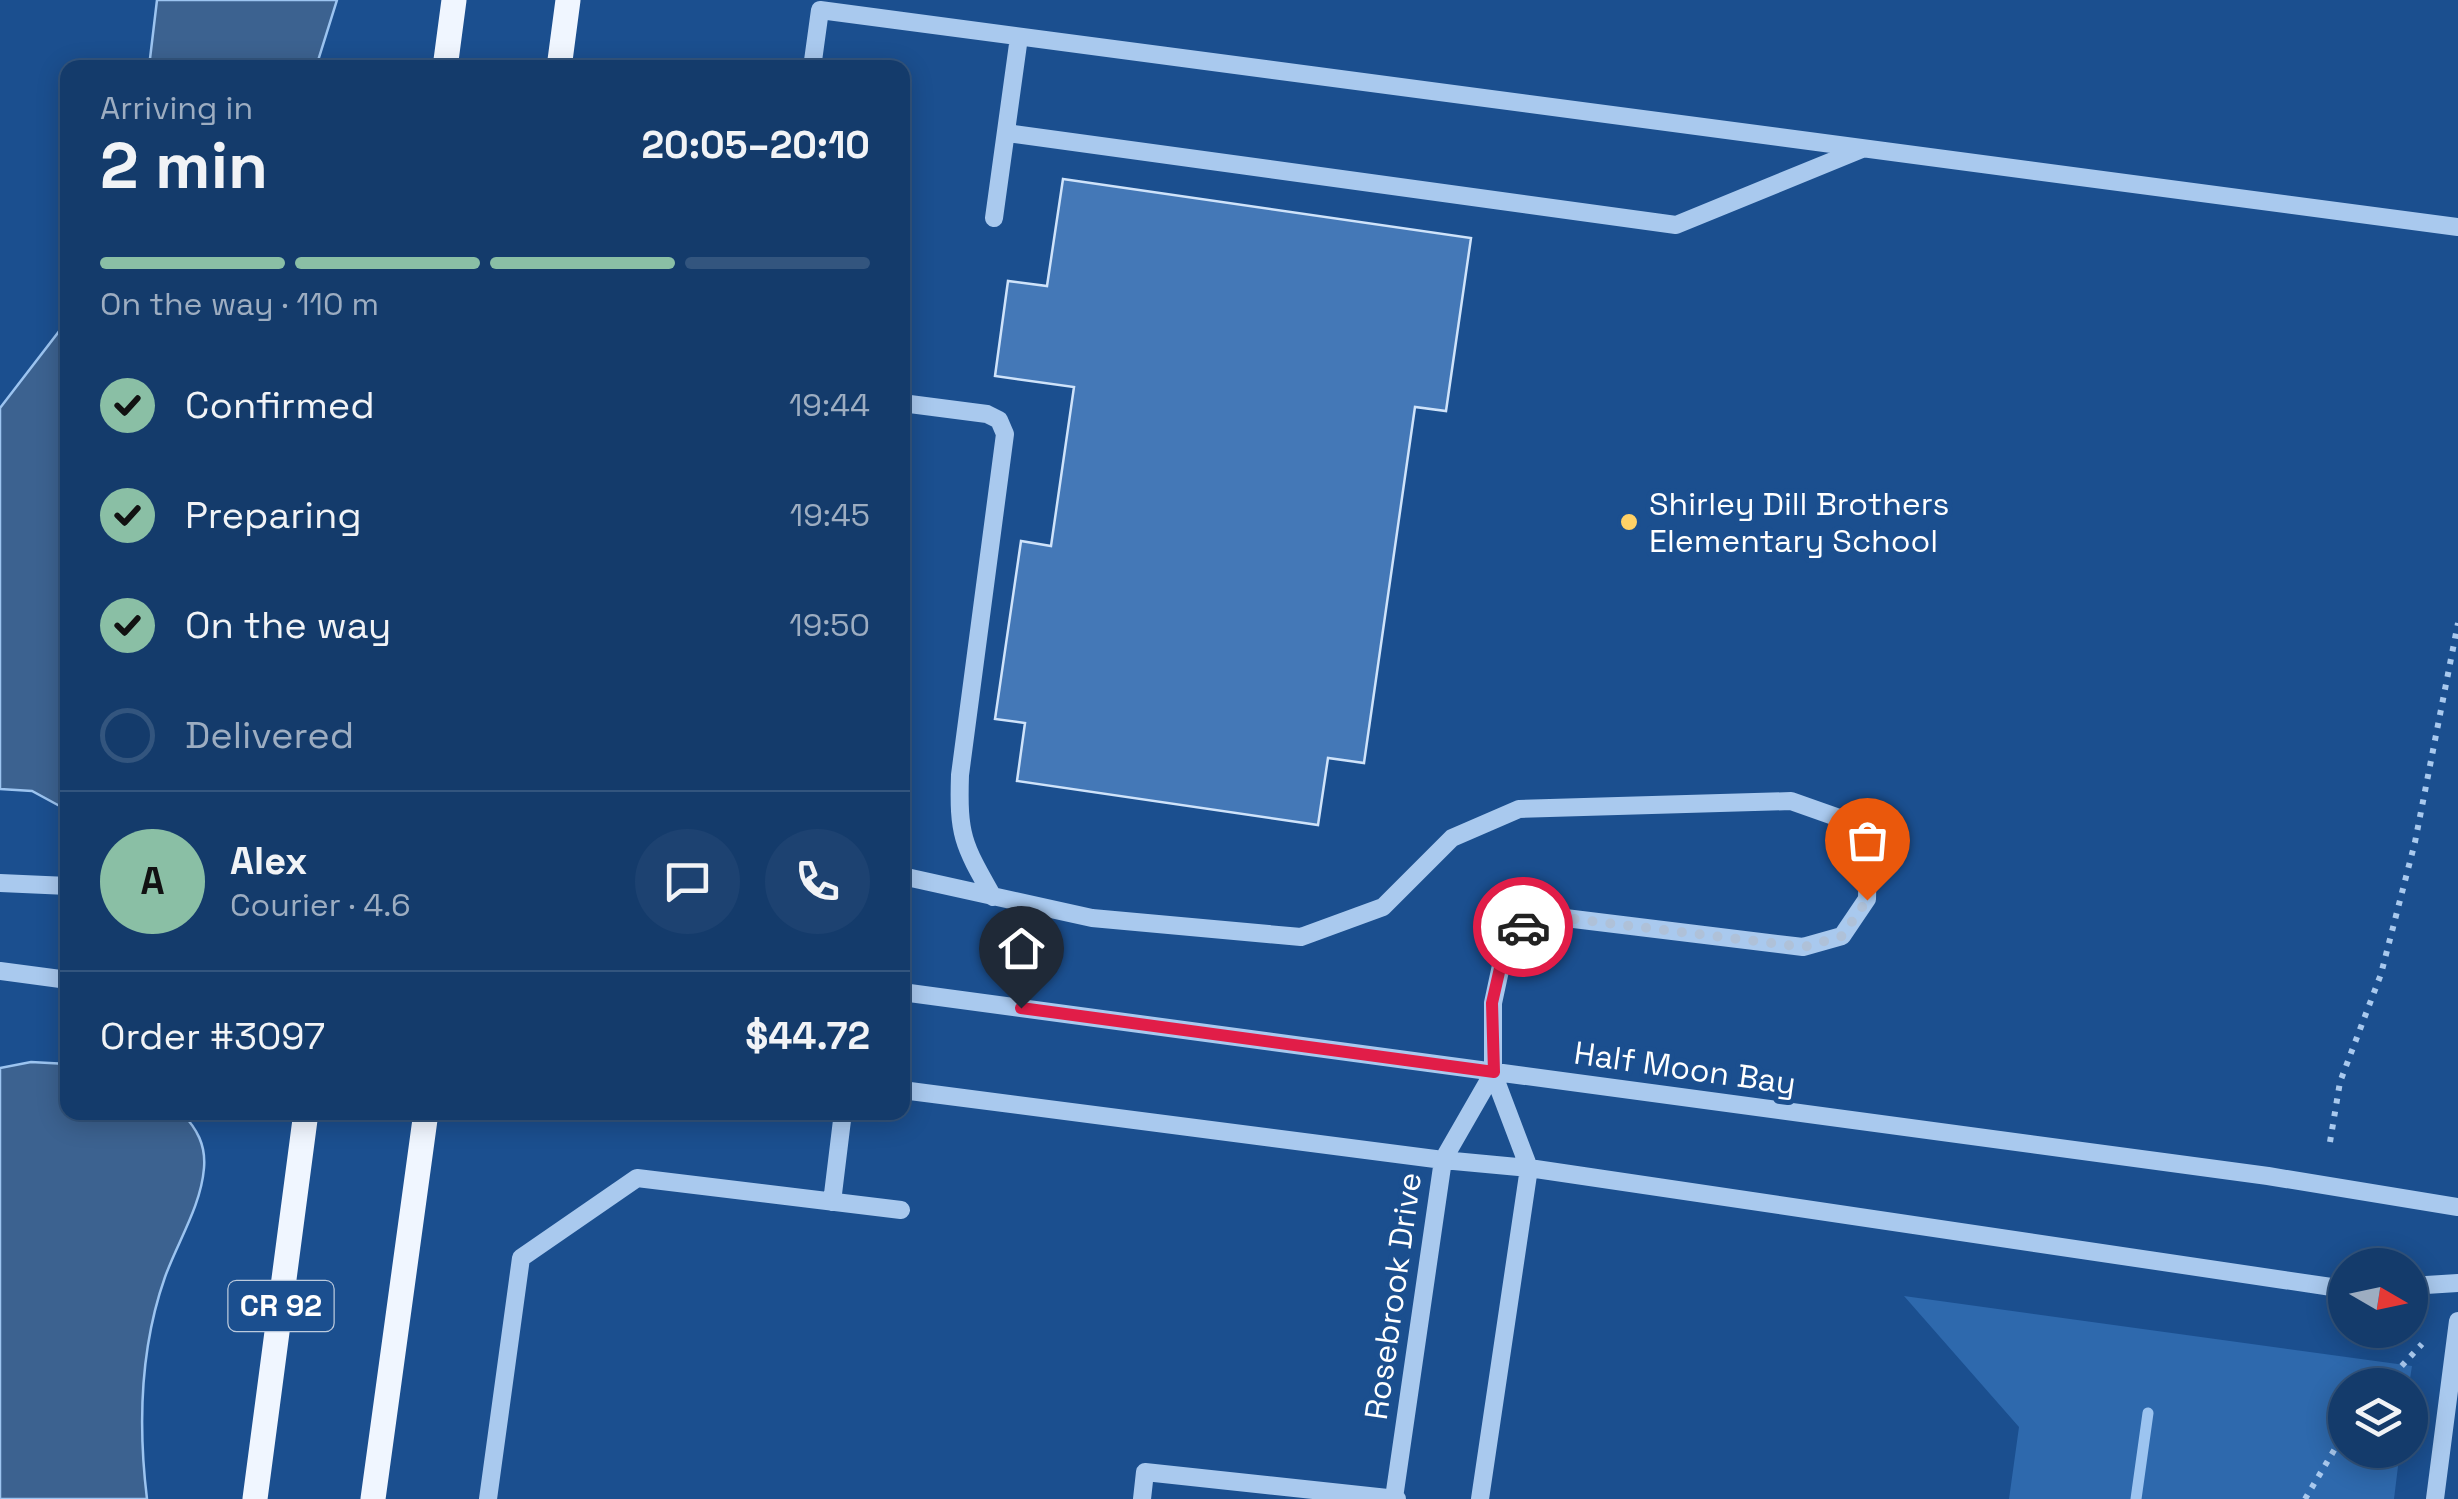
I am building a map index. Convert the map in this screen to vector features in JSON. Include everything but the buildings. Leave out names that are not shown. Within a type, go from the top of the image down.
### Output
[{"type":"main road","points":[[446,60],[454,0]]},
{"type":"main road","points":[[560,60],[568,0]]},
{"type":"main road","name":"CR 92","points":[[255,1499],[305,1120]]},
{"type":"main road","points":[[374,1499],[425,1120]]},
{"type":"street","points":[[813,60],[820,10],[2458,227]]},
{"type":"street","points":[[994,218],[1019,37]]},
{"type":"street","points":[[1006,133],[1676,225],[1862,149]]},
{"type":"street","points":[[910,404],[987,414],[999,420],[1005,434],[962,756],[958,820],[965,848],[993,896]]},
{"type":"street","points":[[910,878],[1092,918],[1301,937],[1383,907],[1452,838],[1519,809],[1791,802],[1842,819],[1868,854],[1867,900],[1842,936],[1804,947],[1549,916],[1508,933],[1492,1003],[1494,1072],[1529,1168],[1480,1499]]},
{"type":"street","points":[[0,883],[60,886]]},
{"type":"street","points":[[0,971],[60,979]]},
{"type":"street","name":"Half Moon Bay","points":[[910,993],[2248,1173],[2458,1207]]},
{"type":"street","name":"Rosebrook Drive","points":[[1395,1499],[1442,1160],[1494,1072]]},
{"type":"street","points":[[910,1091],[1529,1168],[2328,1286]]},
{"type":"street","points":[[832,1202],[842,1120]]},
{"type":"street","points":[[488,1499],[521,1258],[636,1178],[901,1210]]},
{"type":"street","points":[[2428,1285],[2458,1283]]},
{"type":"street","points":[[2435,1499],[2458,1322]]},
{"type":"street","points":[[1142,1499],[1145,1472],[1395,1499]]},
{"type":"path","points":[[2330,1142],[2340,1082],[2382,974],[2415,842],[2458,623]]},
{"type":"path","points":[[2400,1368],[2418,1348]]},
{"type":"path","points":[[2305,1499],[2328,1460]]},
{"type":"shaded area","points":[[157,0],[337,0],[318,60],[150,60]]},
{"type":"shaded area","points":[[60,330],[60,806],[32,791],[0,789],[0,408]]},
{"type":"shaded area","points":[[31,1062],[60,1064],[60,1120],[187,1120],[202,1145],[202,1182],[165,1277],[150,1331],[142,1415],[147,1499],[0,1499],[0,1068]]},
{"type":"shaded area","points":[[1904,1296],[2412,1366],[2328,1368],[2328,1468],[2398,1468],[2394,1499],[2009,1499],[2019,1427]]},
{"type":"waterway","points":[[2136,1499],[2148,1413]]},
{"type":"way so far","points":[[1523,927],[1549,916],[1804,947],[1842,936],[1867,900]]},
{"type":"place","name":"Shirley Dill Brothers Elementary School","points":[[1629,522]]},
{"type":"route","points":[[1021,1008],[1494,1072],[1492,1003],[1508,933],[1523,927]]}]
